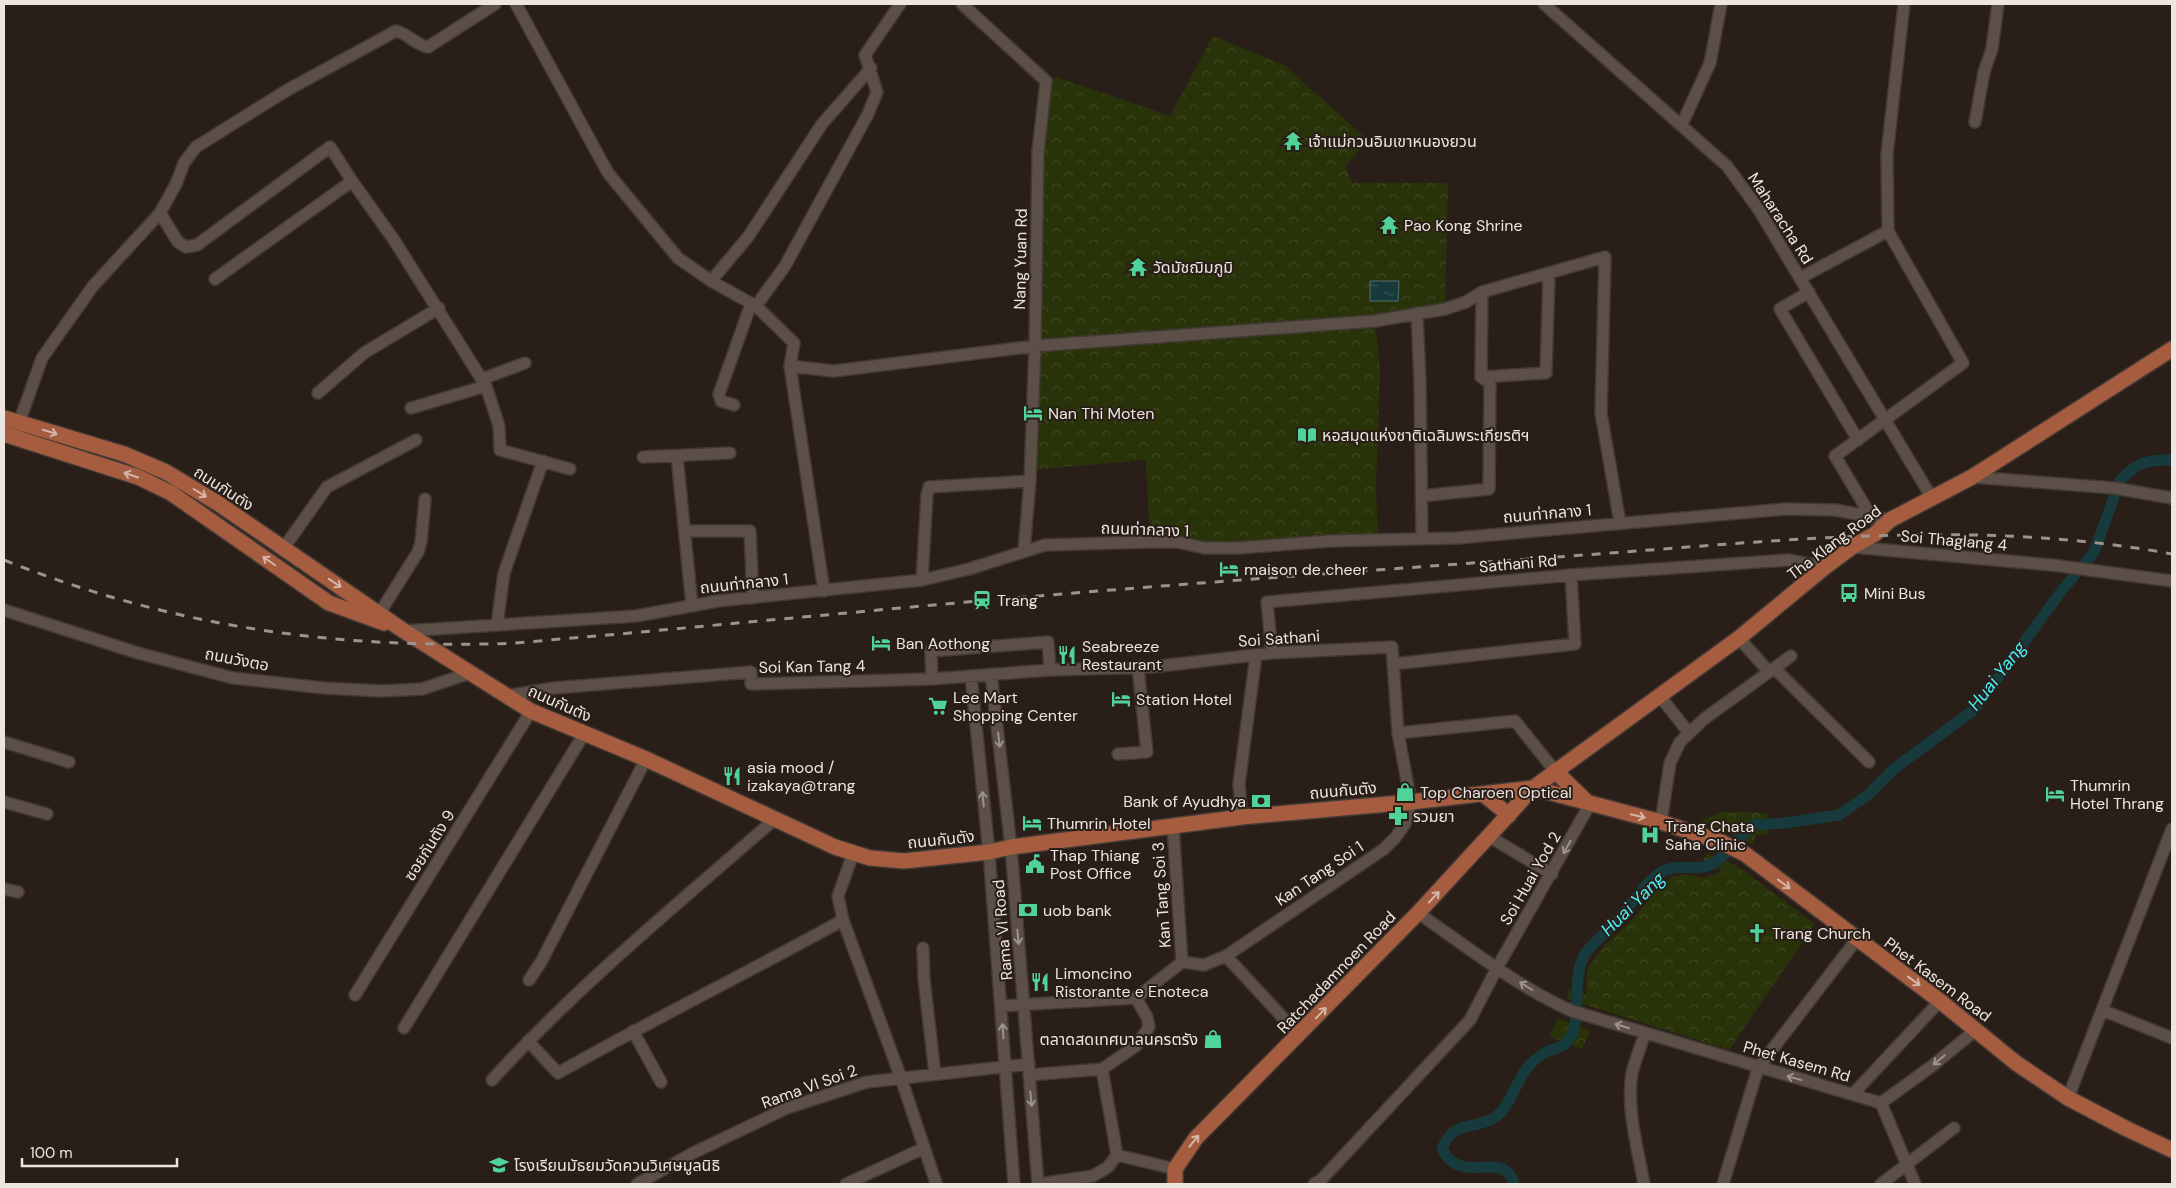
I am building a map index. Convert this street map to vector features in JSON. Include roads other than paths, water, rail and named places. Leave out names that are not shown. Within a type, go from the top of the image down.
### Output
[{"type":"main road","name":"Tha Klang Road","points":[[1533,788],[1739,638],[1825,567],[1852,547],[1875,534],[1890,520],[1972,477],[2172,349]]},
{"type":"main road","name":"ถนนกันตัง","points":[[4,418],[12,431],[138,478],[171,493],[329,603],[404,631]]},
{"type":"main road","name":"ถนนกันตัง","points":[[12,431],[124,454],[166,472],[220,504],[404,631],[531,711],[646,759],[853,854],[870,858],[904,861],[989,852],[1011,847],[1172,824],[1242,816],[1411,802],[1533,788]]},
{"type":"main road","points":[[1555,771],[1590,804]]},
{"type":"main road","name":"Phet Kasem Road","points":[[1533,788],[1661,822],[1721,842],[1745,854],[1977,1029],[2016,1063],[2068,1098],[2172,1150]]},
{"type":"main road","name":"Ratchadamnoen Road","points":[[1175,1184],[1176,1169],[1196,1138],[1418,913],[1490,837],[1533,788]]},
{"type":"main road","points":[[1483,794],[1510,814]]},
{"type":"main road","name":"Phet Kasem Road","points":[[2127,1129],[2172,1138]]},
{"type":"street","points":[[12,431],[42,358],[92,286],[160,213],[173,191],[184,163],[196,147],[289,89],[396,31],[405,33],[418,45],[428,47],[495,4]]},
{"type":"street","points":[[516,4],[608,174],[678,258],[711,281],[754,305],[794,343],[790,366],[824,591]]},
{"type":"street","points":[[734,405],[721,401],[719,394],[754,305],[785,266],[868,114],[877,92],[865,55],[900,4]]},
{"type":"street","name":"Nang Yuan Rd","points":[[962,4],[1046,81],[1038,152],[1035,346],[1030,480],[1024,551]]},
{"type":"street","name":"Maharacha Rd","points":[[1544,4],[1682,124],[1727,166],[1760,210],[1932,498]]},
{"type":"street","points":[[1682,124],[1710,63],[1721,4]]},
{"type":"street","points":[[1872,518],[1835,456],[1963,363],[1888,231],[1887,154],[1904,4]]},
{"type":"street","points":[[1975,122],[1984,72],[1992,49],[1998,4]]},
{"type":"street","points":[[711,281],[748,238],[822,124],[870,68]]},
{"type":"street","points":[[160,213],[178,242],[186,247],[198,245],[330,147],[439,308],[484,383],[499,426],[500,450],[570,469]]},
{"type":"street","points":[[215,279],[352,181]]},
{"type":"street","points":[[1800,278],[1888,231]]},
{"type":"street","points":[[790,366],[834,372],[1035,346],[1375,321],[1445,309],[1466,302],[1482,292],[1549,275],[1605,257],[1601,413],[1620,523]]},
{"type":"street","points":[[1481,377],[1546,373],[1549,275]]},
{"type":"street","points":[[1481,377],[1482,292]]},
{"type":"street","points":[[1809,292],[1780,309],[1858,440]]},
{"type":"street","points":[[318,393],[364,353],[439,308]]},
{"type":"street","points":[[1418,314],[1422,539]]},
{"type":"street","points":[[411,408],[484,383],[525,364]]},
{"type":"street","points":[[1422,496],[1489,489],[1490,383],[1481,377]]},
{"type":"street","points":[[284,549],[327,487],[416,440]]},
{"type":"street","points":[[643,457],[730,453]]},
{"type":"street","points":[[677,456],[692,606]]},
{"type":"street","points":[[497,625],[504,573],[543,462]]},
{"type":"street","points":[[1972,477],[2114,488],[2172,498]]},
{"type":"street","points":[[922,580],[929,486],[1030,480]]},
{"type":"street","points":[[380,614],[418,552],[421,542],[425,499]]},
{"type":"street","name":"ถนนท่ากลาง 1","points":[[404,631],[636,616],[753,598],[922,580],[969,569],[1045,545],[1177,542],[1204,548],[1238,548],[1331,541],[1457,538],[1785,509],[1835,510],[1890,520]]},
{"type":"street","points":[[685,531],[750,531],[753,598]]},
{"type":"street","name":"Soi Thaglang 4","points":[[1852,547],[2052,565],[2172,581]]},
{"type":"street","name":"Sathani Rd","points":[[1272,653],[1266,602],[1571,575],[1788,560],[1825,567]]},
{"type":"street","points":[[1393,664],[1576,644],[1571,575]]},
{"type":"street","name":"ถนนวังตอ","points":[[4,610],[138,653],[234,678],[324,688],[381,690],[422,689],[470,674]]},
{"type":"street","points":[[1739,638],[1869,762]]},
{"type":"street","points":[[932,679],[931,651],[1048,642],[1050,670]]},
{"type":"street","name":"Soi Sathani","points":[[1012,673],[1138,667],[1272,653],[1392,647],[1398,733],[1411,802]]},
{"type":"street","points":[[1242,816],[1239,801],[1239,784],[1256,655]]},
{"type":"street","points":[[1661,822],[1670,763],[1680,742],[1704,720],[1791,656]]},
{"type":"street","points":[[1118,754],[1147,752],[1138,667]]},
{"type":"street","name":"Soi Kan Tang 4","points":[[505,696],[554,688],[751,672],[751,684],[932,679],[1012,673]]},
{"type":"street","name":"Rama VI Road","points":[[991,674],[1011,847],[1038,1184]]},
{"type":"street","name":"Rama VI Road","points":[[971,676],[989,852],[1014,1184]]},
{"type":"street","points":[[1659,695],[1690,733]]},
{"type":"street","name":"ซอยกันตัง 9","points":[[355,995],[531,711]]},
{"type":"street","points":[[1398,733],[1515,721],[1555,771]]},
{"type":"street","points":[[404,1028],[584,734]]},
{"type":"street","points":[[4,742],[69,762]]},
{"type":"street","points":[[529,980],[541,962],[646,759]]},
{"type":"street","points":[[4,802],[47,814]]},
{"type":"street","name":"Kan Tang Soi 1","points":[[1182,962],[1204,965],[1226,956],[1384,849],[1405,824],[1411,802]]},
{"type":"street","name":"Soi Huai Yod 2","points":[[1319,1183],[1470,1020],[1497,968],[1590,804]]},
{"type":"street","points":[[492,1080],[528,1041],[626,949],[776,818]]},
{"type":"street","name":"Kan Tang Soi 3","points":[[1172,824],[1182,962]]},
{"type":"street","points":[[2068,1098],[2102,1010],[2167,857],[2172,828]]},
{"type":"street","points":[[1490,837],[1552,874]]},
{"type":"street","points":[[853,854],[838,896],[843,920],[901,1078],[936,1184]]},
{"type":"street","points":[[4,889],[18,892]]},
{"type":"street","name":"Phet Kasem Rd","points":[[1418,913],[1497,968],[1556,1004],[1588,1016],[1758,1068],[1881,1103]]},
{"type":"street","points":[[528,1041],[558,1073],[633,1031],[745,974],[843,920]]},
{"type":"street","points":[[1723,1184],[1758,1068],[1857,939]]},
{"type":"street","points":[[923,948],[924,979],[935,1074]]},
{"type":"street","points":[[1226,956],[1299,1035]]},
{"type":"street","points":[[1001,1006],[1136,998],[1182,962]]},
{"type":"street","points":[[1038,1184],[1093,1176],[1108,1167],[1117,1155],[1102,1069],[1136,1046],[1150,1026],[1148,1017],[1136,998]]},
{"type":"street","points":[[1853,1094],[1940,1001]]},
{"type":"street","points":[[2102,1010],[2172,1038]]},
{"type":"street","points":[[1915,1184],[1881,1103],[1932,1066],[1977,1029]]},
{"type":"street","points":[[633,1031],[661,1082]]},
{"type":"street","points":[[1644,1184],[1631,1105],[1631,1083],[1645,1033]]},
{"type":"street","name":"Rama VI Soi 2","points":[[637,1184],[693,1153],[787,1108],[867,1082],[1006,1066],[1029,1070],[1102,1069]]},
{"type":"street","points":[[1880,1184],[1954,1128]]},
{"type":"street","points":[[846,1184],[924,1148]]},
{"type":"street","points":[[1117,1155],[1176,1169]]},
{"type":"water","points":[[1370,281],[1399,281],[1398,301],[1370,301]]},
{"type":"waterway","name":"Huai Yang","points":[[2120,481],[2131,470],[2143,463],[2156,460],[2172,460]]},
{"type":"waterway","name":"Huai Yang","points":[[1514,1184],[1509,1173],[1501,1168],[1460,1166],[1450,1160],[1442,1149],[1452,1133],[1458,1129],[1486,1122],[1499,1114],[1529,1066],[1544,1053],[1563,1046],[1571,1036],[1575,1026],[1578,973],[1581,961],[1587,951],[1617,921],[1648,883],[1660,873],[1665,870],[1682,867],[1704,867],[1710,865],[1723,856],[1752,825],[1785,823],[1839,815],[1868,795],[1895,768],[1975,709],[2063,589],[2094,552],[2114,497]]},
{"type":"railway","points":[[4,560],[63,582],[122,600],[181,615],[241,627],[362,641],[424,644],[487,644],[1291,576],[1796,539],[1947,535],[2022,537],[2097,543],[2172,554]]},
{"type":"place","name":"เจ้าเเม่กวนอิมเขาหนองยวน","points":[[1293,141]]},
{"type":"place","name":"Pao Kong Shrine","points":[[1389,225]]},
{"type":"place","name":"วัดมัชฌิมภูมิ","points":[[1138,267]]},
{"type":"place","name":"Nan Thi Moten","points":[[1033,413]]},
{"type":"place","name":"หอสมุดแห่งชาติเฉลิมพระเกียรติฯ","points":[[1307,435]]},
{"type":"place","name":"maison de cheer","points":[[1229,569]]},
{"type":"place","name":"Mini Bus","points":[[1849,593]]},
{"type":"place","name":"Trang","points":[[982,600]]},
{"type":"place","name":"Ban Aothong","points":[[881,643]]},
{"type":"place","name":"Seabreeze Restaurant","points":[[1067,655]]},
{"type":"place","name":"Station Hotel","points":[[1121,699]]},
{"type":"place","name":"Lee Mart Shopping Center","points":[[938,706]]},
{"type":"place","name":"asia mood / izakaya@trang","points":[[732,776]]},
{"type":"place","name":"Top Charoen Optical","points":[[1405,792]]},
{"type":"place","name":"Thumrin Hotel Thrang","points":[[2055,794]]},
{"type":"place","name":"Bank of Ayudhya","points":[[1261,801]]},
{"type":"place","name":"รวมยา","points":[[1398,816]]},
{"type":"place","name":"Thumrin Hotel","points":[[1032,823]]},
{"type":"place","name":"Trang Chata Saha Clinic","points":[[1650,835]]},
{"type":"place","name":"Thap Thiang Post Office","points":[[1035,864]]},
{"type":"place","name":"uob bank","points":[[1028,910]]},
{"type":"place","name":"Trang Church","points":[[1757,933]]},
{"type":"place","name":"Limoncino Ristorante e Enoteca","points":[[1040,982]]},
{"type":"place","name":"ตลาดสดเทศบาลนครตรัง","points":[[1213,1039]]},
{"type":"place","name":"โรงเรียนมัธยมวัดควนวิเศษมูลนิธิ","points":[[499,1165]]}]
